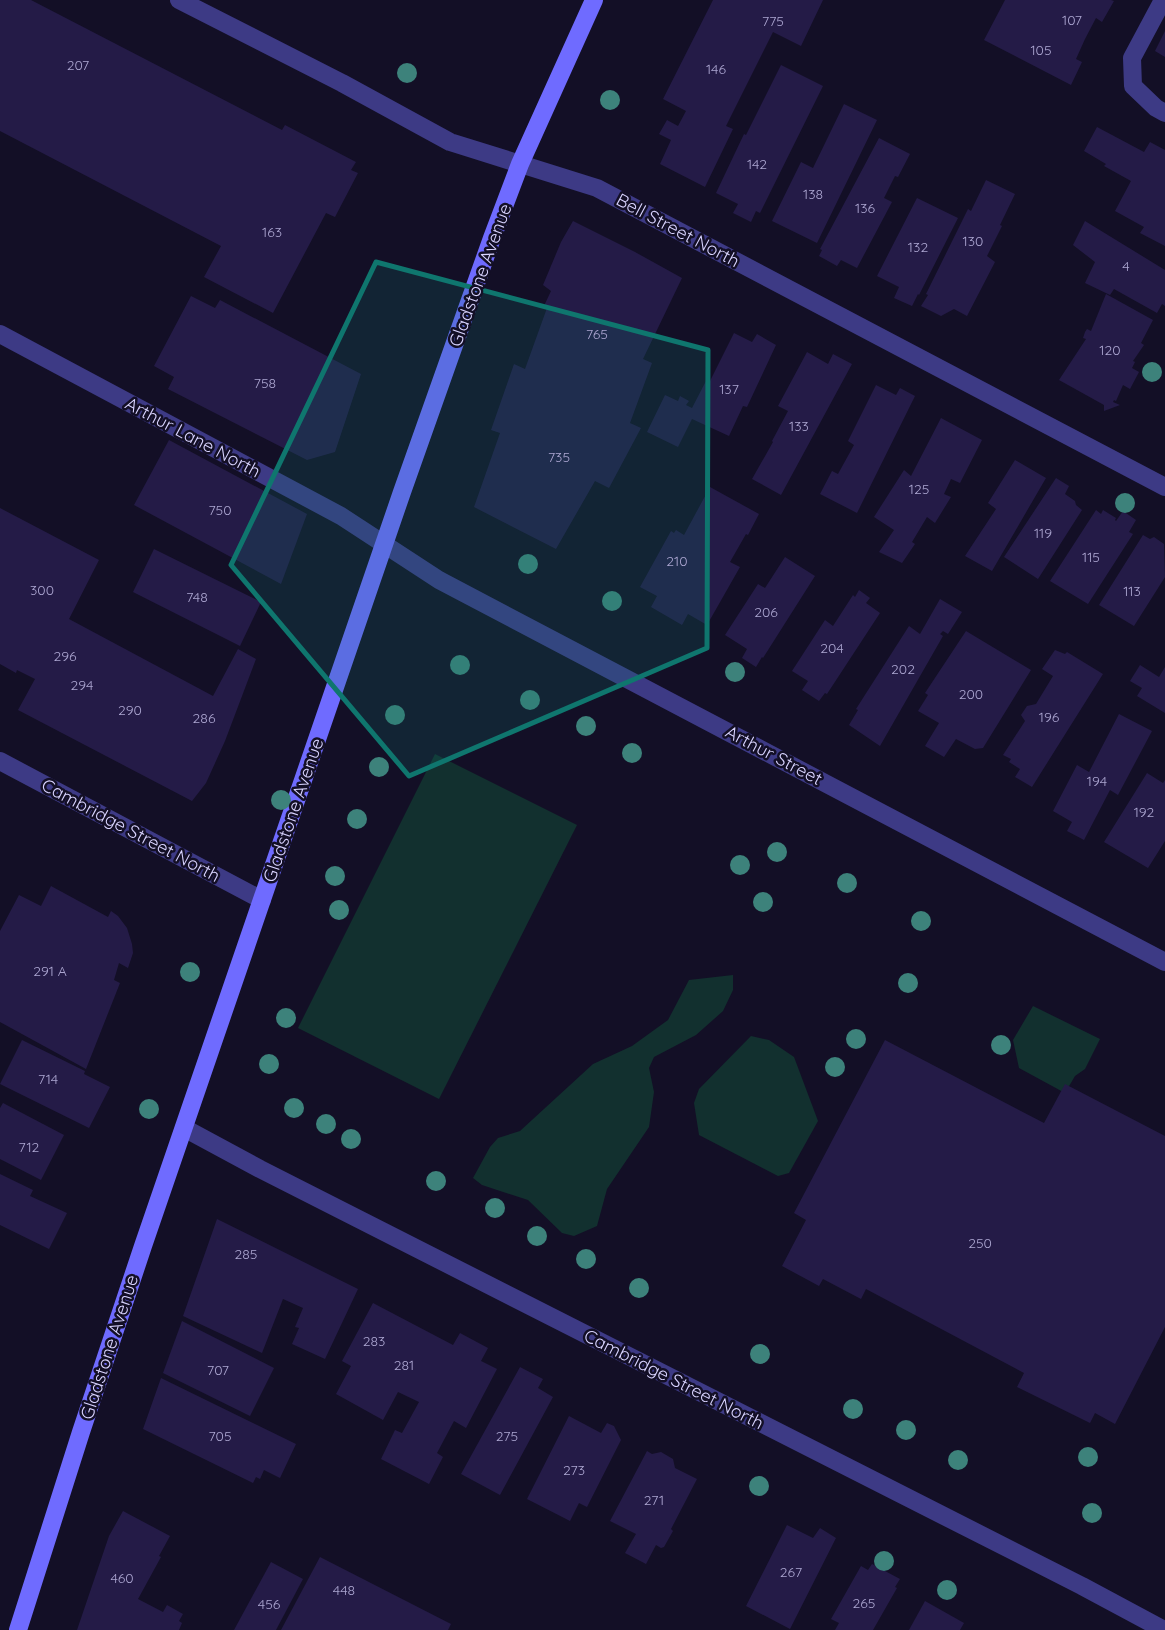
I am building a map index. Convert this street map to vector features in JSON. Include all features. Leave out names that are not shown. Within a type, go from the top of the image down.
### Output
[{"type":"main road","name":"Gladstone Avenue","points":[[18,1630],[81,1432],[184,1128],[492,238],[520,164],[594,0]]},
{"type":"street","name":"Bell Street North","points":[[179,0],[342,83],[450,142],[597,188],[1165,487]]},
{"type":"street","points":[[1163,0],[1132,58],[1133,86],[1165,113]]},
{"type":"street","name":"Arthur Lane North","points":[[0,334],[341,516],[385,544]]},
{"type":"street","name":"Arthur Street","points":[[385,544],[439,580],[1165,962]]},
{"type":"street","name":"Cambridge Street North","points":[[0,761],[262,900]]},
{"type":"street","name":"Cambridge Street North","points":[[184,1128],[271,1175],[1164,1630]]},
{"type":"highlighted area","points":[[376,262],[708,350],[707,648],[409,776],[231,565]]},
{"type":"green space","points":[[435,754],[577,825],[439,1099],[298,1028]]},
{"type":"green space","points":[[733,975],[733,990],[723,1011],[696,1035],[654,1057],[649,1068],[654,1092],[649,1127],[607,1189],[597,1226],[574,1236],[562,1233],[528,1200],[482,1185],[473,1178],[498,1138],[520,1131],[593,1064],[632,1046],[668,1020],[689,980]]},
{"type":"green space","points":[[1033,1006],[1100,1039],[1085,1069],[1075,1076],[1065,1093],[1019,1068],[1013,1040]]},
{"type":"green space","points":[[751,1036],[769,1040],[794,1057],[818,1121],[789,1173],[778,1176],[699,1135],[694,1103],[699,1089]]},
{"type":"building","points":[[0,0],[31,0],[282,130],[285,125],[356,162],[351,170],[358,173],[335,217],[326,213],[273,313],[204,277],[221,246],[0,131]]},
{"type":"building","points":[[713,0],[823,0],[801,46],[773,32],[726,126],[733,129],[705,187],[660,164],[671,140],[659,134],[667,120],[678,126],[686,111],[663,99]]},
{"type":"building","points":[[1005,0],[1114,1],[1102,22],[1096,18],[1085,39],[1076,59],[1082,62],[1071,85],[984,40]]},
{"type":"building","points":[[1165,31],[1165,57],[1155,51]]},
{"type":"building","points":[[781,65],[823,86],[760,213],[756,211],[751,222],[733,213],[738,204],[716,193]]},
{"type":"building","points":[[844,104],[877,120],[817,243],[772,221],[801,162],[813,168]]},
{"type":"building","points":[[1097,127],[1144,152],[1150,142],[1165,150],[1165,246],[1140,233],[1144,227],[1115,211],[1131,181],[1084,151]]},
{"type":"building","points":[[879,138],[910,154],[884,198],[892,202],[857,268],[841,260],[837,266],[819,256],[822,250],[820,249]]},
{"type":"building","points":[[986,180],[1015,194],[987,256],[995,262],[967,316],[954,309],[941,316],[921,306],[968,209],[971,211]]},
{"type":"building","points":[[917,198],[958,218],[912,306],[894,298],[899,287],[877,276]]},
{"type":"building","points":[[573,221],[682,278],[643,359],[652,363],[630,423],[641,428],[609,488],[595,481],[556,549],[474,507],[500,433],[491,430],[514,364],[525,369],[547,308],[543,308],[551,291],[543,285]]},
{"type":"building","points":[[1085,221],[1165,270],[1165,306],[1162,304],[1157,313],[1114,289],[1110,295],[1085,283],[1095,262],[1073,245]]},
{"type":"building","points":[[1106,294],[1153,320],[1141,343],[1144,345],[1133,361],[1135,362],[1132,368],[1139,372],[1130,389],[1123,385],[1113,402],[1120,405],[1104,411],[1104,405],[1059,380],[1086,339],[1083,338],[1085,332],[1087,329],[1091,331]]},
{"type":"building","points":[[191,296],[215,308],[220,300],[361,374],[335,452],[307,460],[168,389],[174,377],[154,366]]},
{"type":"building","points":[[734,333],[752,342],[757,334],[776,345],[747,407],[743,406],[729,436],[692,419],[678,447],[647,432],[665,395],[678,401],[680,396],[689,401],[686,405],[692,408],[706,381],[709,383]]},
{"type":"building","points":[[807,352],[828,364],[833,354],[852,364],[781,495],[752,479],[788,411],[778,406]]},
{"type":"building","points":[[876,385],[896,395],[900,388],[915,396],[857,513],[820,494],[832,471],[838,474],[854,445],[848,441]]},
{"type":"building","points":[[941,418],[982,440],[960,483],[951,479],[944,494],[951,497],[935,523],[927,517],[912,542],[915,544],[902,563],[879,552],[894,530],[874,517],[904,470],[911,476]]},
{"type":"building","points":[[169,440],[307,514],[281,584],[134,505]]},
{"type":"building","points":[[1015,460],[1046,478],[992,571],[965,556],[996,509],[988,503]]},
{"type":"building","points":[[1056,478],[1069,486],[1065,494],[1082,510],[1038,579],[1004,557]]},
{"type":"building","points":[[710,487],[759,514],[730,562],[740,567],[707,625],[688,614],[682,625],[651,607],[657,596],[640,587],[671,531],[674,533],[676,530],[684,535]]},
{"type":"building","points":[[0,508],[99,560],[69,619],[213,696],[238,649],[256,659],[225,741],[206,783],[192,801],[18,710],[35,679],[0,664]]},
{"type":"building","points":[[1096,510],[1101,514],[1103,510],[1116,518],[1116,521],[1123,511],[1136,520],[1129,532],[1133,534],[1088,604],[1050,581]]},
{"type":"building","points":[[1143,535],[1150,539],[1154,537],[1164,544],[1165,577],[1134,626],[1099,605]]},
{"type":"building","points":[[154,549],[261,602],[240,646],[133,592]]},
{"type":"building","points":[[785,557],[815,576],[756,667],[742,658],[747,649],[725,635],[758,584],[765,588]]},
{"type":"building","points":[[859,590],[870,598],[866,603],[880,613],[827,694],[819,701],[802,690],[808,681],[792,671],[825,620],[833,626]]},
{"type":"building","points":[[940,599],[962,612],[948,634],[943,631],[940,634],[943,636],[880,746],[849,725],[858,710],[856,709],[909,626],[920,634]]},
{"type":"building","points":[[966,631],[1031,670],[983,748],[975,749],[956,739],[944,757],[925,746],[939,723],[918,711],[928,695],[925,693]]},
{"type":"building","points":[[1055,650],[1065,654],[1067,652],[1103,674],[1032,787],[1015,777],[1020,769],[1003,755],[1025,721],[1021,715],[1027,706],[1036,704],[1053,676],[1042,669]]},
{"type":"building","points":[[1140,665],[1159,677],[1165,667],[1165,713],[1137,696],[1142,688],[1130,681]]},
{"type":"building","points":[[1119,714],[1152,731],[1118,795],[1110,790],[1084,840],[1067,831],[1072,822],[1053,811],[1077,765],[1089,772]]},
{"type":"building","points":[[1147,773],[1163,783],[1165,780],[1165,841],[1148,868],[1104,842]]},
{"type":"building","points":[[51,886],[108,917],[111,911],[118,916],[127,928],[132,944],[133,953],[128,968],[119,963],[114,980],[120,983],[86,1069],[0,1022],[0,931],[19,895],[41,906]]},
{"type":"building","points":[[22,1040],[85,1071],[84,1074],[110,1087],[89,1128],[0,1084]]},
{"type":"building","points":[[885,1040],[1044,1123],[1065,1084],[1165,1136],[1165,1327],[1115,1424],[1095,1413],[1090,1423],[1017,1387],[1024,1373],[866,1289],[861,1299],[823,1279],[819,1286],[782,1266],[806,1220],[794,1213]]},
{"type":"building","points":[[3,1103],[64,1135],[41,1180],[0,1159],[0,1108]]},
{"type":"building","points":[[0,1174],[33,1190],[30,1196],[67,1213],[49,1249],[0,1225]]},
{"type":"building","points":[[217,1219],[358,1289],[325,1359],[292,1344],[303,1308],[283,1299],[262,1353],[183,1316]]},
{"type":"building","points":[[373,1303],[453,1345],[460,1333],[488,1348],[481,1361],[497,1369],[466,1428],[454,1421],[437,1453],[443,1457],[429,1484],[381,1459],[395,1430],[402,1433],[419,1402],[398,1392],[383,1420],[336,1394],[351,1366],[342,1361]]},
{"type":"building","points":[[182,1321],[274,1368],[250,1416],[163,1373]]},
{"type":"building","points":[[520,1367],[543,1379],[538,1388],[553,1397],[500,1495],[461,1474]]},
{"type":"building","points":[[161,1378],[296,1444],[280,1478],[264,1470],[260,1479],[256,1477],[253,1483],[143,1429]]},
{"type":"building","points":[[569,1416],[601,1433],[607,1423],[614,1426],[621,1440],[587,1507],[579,1503],[570,1521],[527,1499]]},
{"type":"building","points":[[647,1451],[652,1454],[661,1452],[673,1459],[675,1468],[697,1479],[664,1547],[656,1545],[646,1564],[625,1553],[636,1534],[610,1521]]},
{"type":"building","points":[[123,1511],[170,1536],[138,1599],[163,1612],[167,1605],[183,1614],[179,1621],[182,1623],[179,1630],[77,1630],[109,1536]]},
{"type":"building","points":[[787,1525],[813,1538],[820,1528],[836,1538],[790,1629],[746,1606]]},
{"type":"building","points":[[320,1557],[451,1624],[448,1630],[281,1630]]},
{"type":"building","points":[[271,1562],[303,1579],[276,1630],[234,1630]]},
{"type":"building","points":[[872,1564],[900,1579],[895,1587],[897,1588],[873,1630],[835,1630],[839,1623],[831,1619],[861,1566],[868,1570]]},
{"type":"building","points":[[925,1601],[964,1623],[960,1630],[909,1630]]}]
